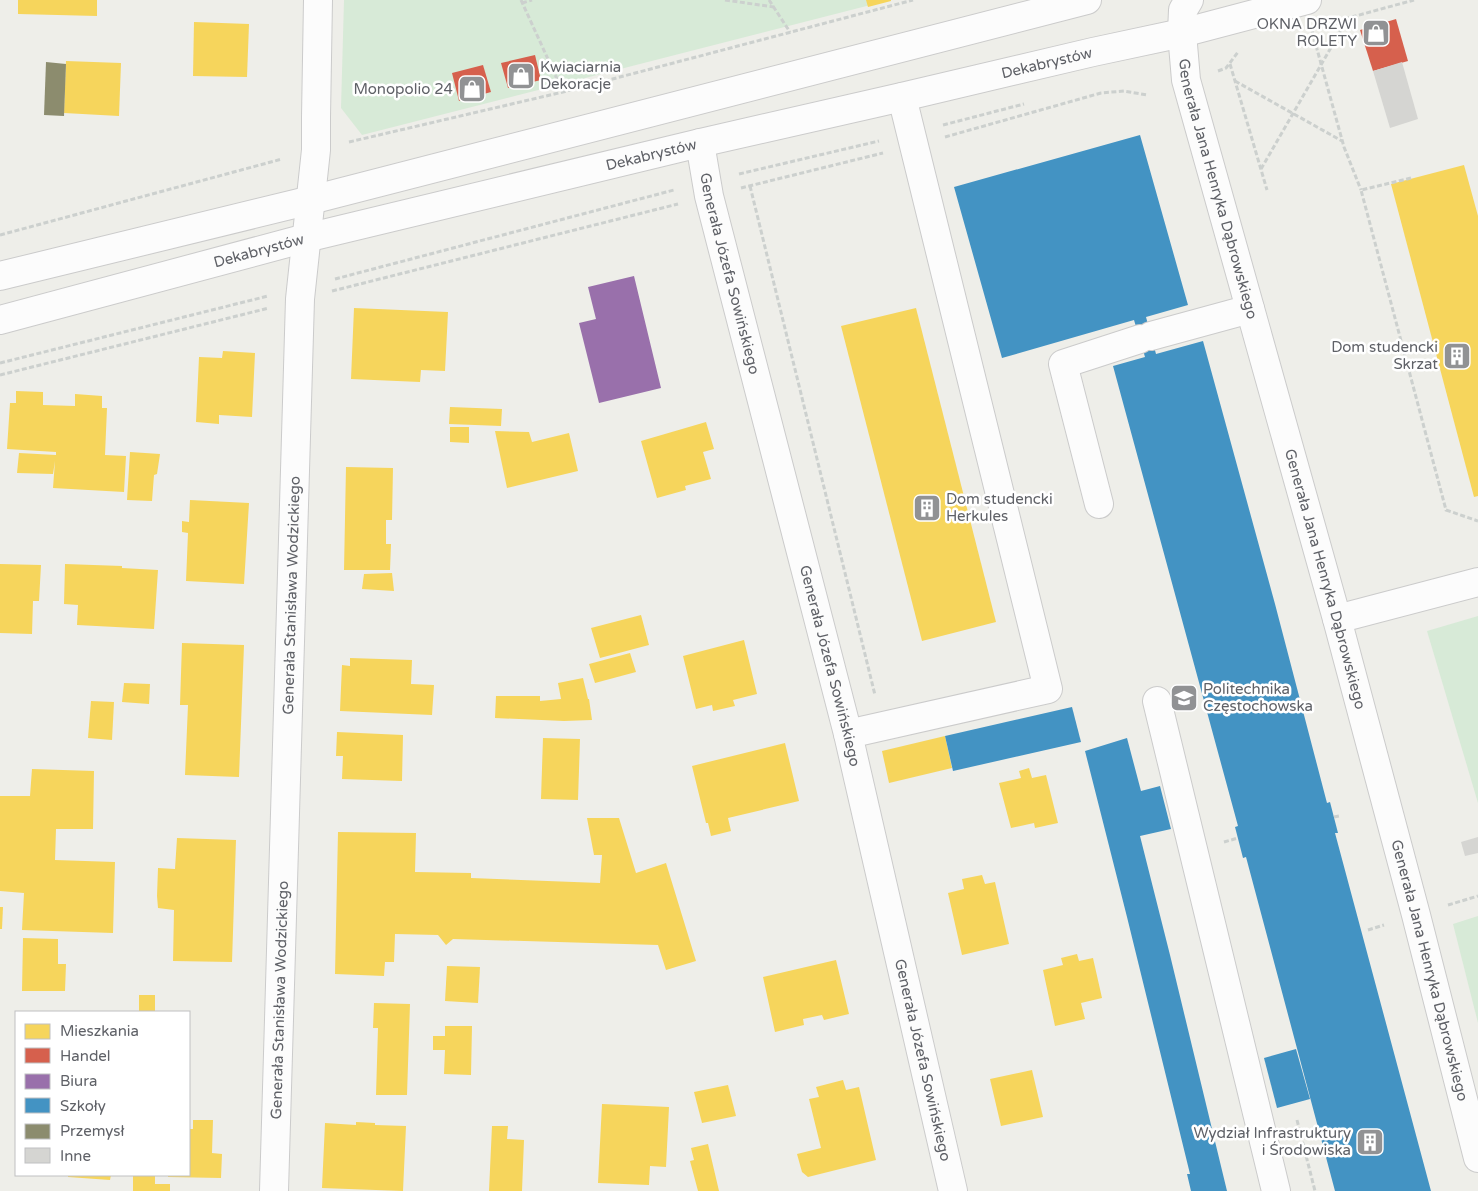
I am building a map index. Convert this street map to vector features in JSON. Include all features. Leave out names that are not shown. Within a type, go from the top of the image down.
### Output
[{"type":"street","name":"Generała Stanisława Wodzickiego","points":[[274,1191],[300,309],[316,150],[318,0]]},
{"type":"street","points":[[0,276],[311,200],[1087,0]]},
{"type":"street","name":"Generała Jana Henryka Dąbrowskiego","points":[[1189,0],[1183,10],[1182,33],[1186,80],[1337,619],[1416,915],[1478,1158]]},
{"type":"street","name":"Dekabrystów","points":[[0,320],[306,238],[700,143],[1092,52],[1182,33],[1307,0]]},
{"type":"street","points":[[848,734],[1048,689],[902,97]]},
{"type":"street","name":"Generała Józefa Sowińskiego","points":[[700,143],[709,196],[848,734],[953,1191]]},
{"type":"street","points":[[1099,504],[1063,364],[1146,338],[1250,310]]},
{"type":"street","points":[[1337,619],[1478,582]]},
{"type":"street","points":[[1157,701],[1276,1191]]},
{"type":"path","points":[[532,0],[521,1],[563,92]]},
{"type":"path","points":[[726,0],[774,8]]},
{"type":"path","points":[[769,0],[790,32]]},
{"type":"path","points":[[0,235],[316,150],[563,92],[913,0]]},
{"type":"path","points":[[1261,169],[1348,18]]},
{"type":"path","points":[[1312,28],[1343,141],[1361,190],[1446,510],[1478,521]]},
{"type":"path","points":[[1230,63],[1267,190]]},
{"type":"path","points":[[1235,81],[1343,141]]},
{"type":"path","points":[[1101,93],[1124,91],[1147,95]]},
{"type":"path","points":[[1361,190],[1411,178]]},
{"type":"path","points":[[750,186],[883,727]]},
{"type":"path","points":[[328,281],[679,189]]},
{"type":"path","points":[[327,293],[681,204]]},
{"type":"path","points":[[0,363],[267,296]]},
{"type":"path","points":[[0,375],[278,305]]},
{"type":"path","points":[[1334,817],[1339,816]]},
{"type":"path","points":[[1297,1120],[1315,1191]]},
{"type":"green space","points":[[344,0],[890,0],[362,135],[341,108]]},
{"type":"green space","points":[[1478,616],[1478,803],[1427,631]]},
{"type":"green space","points":[[1478,916],[1478,1023],[1453,924]]},
{"type":"building: Mieszkania","points":[[18,0],[97,0],[97,16],[18,14]]},
{"type":"building: Mieszkania","points":[[866,0],[891,0],[891,1],[868,7]]},
{"type":"building: Mieszkania","points":[[194,22],[249,24],[247,77],[193,76]]},
{"type":"building: Mieszkania","points":[[66,61],[121,63],[119,116],[64,113]]},
{"type":"building: Mieszkania","name":"Dom studencki Skrzat","points":[[1464,165],[1478,216],[1478,496],[1474,497],[1391,184]]},
{"type":"building: Mieszkania","points":[[354,308],[448,312],[445,371],[421,370],[420,382],[351,379]]},
{"type":"building: Mieszkania","name":"Dom studencki Herkules","points":[[916,308],[996,622],[922,641],[841,326]]},
{"type":"building: Mieszkania","points":[[223,351],[255,353],[252,417],[219,415],[219,424],[196,422],[199,357],[222,358]]},
{"type":"building: Mieszkania","points":[[16,391],[43,392],[43,405],[75,406],[75,394],[102,396],[102,408],[107,408],[105,455],[126,456],[124,492],[53,488],[55,461],[53,474],[17,473],[19,453],[56,455],[56,452],[7,449],[10,403],[16,403]]},
{"type":"building: Mieszkania","points":[[450,407],[502,409],[501,426],[449,424]]},
{"type":"building: Mieszkania","points":[[706,422],[714,449],[703,452],[711,479],[685,486],[686,490],[657,498],[641,441]]},
{"type":"building: Mieszkania","points":[[450,427],[469,427],[469,443],[450,442]]},
{"type":"building: Mieszkania","points":[[495,431],[529,432],[532,442],[569,433],[578,471],[507,488]]},
{"type":"building: Mieszkania","points":[[130,452],[160,454],[157,474],[154,475],[152,501],[127,500]]},
{"type":"building: Mieszkania","points":[[346,467],[393,468],[392,520],[386,520],[386,544],[391,544],[390,570],[344,570]]},
{"type":"building: Mieszkania","points":[[190,500],[249,503],[244,584],[186,581],[188,533],[182,532],[182,521],[189,522]]},
{"type":"building: Mieszkania","points":[[0,564],[41,565],[39,601],[33,601],[32,634],[0,633]]},
{"type":"building: Mieszkania","points":[[65,564],[122,566],[122,568],[158,570],[154,629],[77,625],[78,605],[64,604]]},
{"type":"building: Mieszkania","points":[[392,573],[394,591],[362,589],[364,574]]},
{"type":"building: Mieszkania","points":[[641,615],[649,645],[600,658],[591,628]]},
{"type":"building: Mieszkania","points":[[744,640],[757,694],[733,700],[735,706],[713,711],[712,705],[696,709],[683,656]]},
{"type":"building: Mieszkania","points":[[182,643],[244,645],[239,777],[185,775],[188,705],[180,705]]},
{"type":"building: Mieszkania","points":[[630,653],[636,672],[595,683],[589,664]]},
{"type":"building: Mieszkania","points":[[350,658],[412,660],[411,684],[434,685],[432,715],[340,711],[342,665],[350,666]]},
{"type":"building: Mieszkania","points":[[583,678],[592,720],[564,721],[495,718],[496,696],[540,696],[540,701],[561,699],[558,683]]},
{"type":"building: Mieszkania","points":[[124,683],[150,684],[149,704],[122,702]]},
{"type":"building: Mieszkania","points":[[91,701],[114,702],[112,740],[88,738]]},
{"type":"building: Mieszkania","points":[[337,732],[403,735],[402,781],[342,779],[343,756],[336,756]]},
{"type":"building: Mieszkania","points":[[945,736],[952,768],[889,783],[882,751]]},
{"type":"building: Mieszkania","points":[[543,738],[580,739],[578,800],[541,799]]},
{"type":"building: Mieszkania","points":[[785,743],[799,801],[728,818],[731,831],[711,836],[692,766]]},
{"type":"building: Mieszkania","points":[[1029,768],[1032,778],[1046,775],[1058,823],[1035,828],[1034,823],[1011,828],[999,783],[1021,778],[1019,771]]},
{"type":"building: Mieszkania","points":[[32,769],[94,771],[93,829],[56,829],[55,860],[115,862],[113,933],[22,930],[24,893],[0,891],[0,796],[30,796]]},
{"type":"building: Mieszkania","points":[[587,818],[619,818],[636,873],[666,863],[696,961],[666,970],[658,945],[453,939],[446,945],[438,935],[395,934],[394,962],[385,962],[384,976],[335,974],[338,832],[416,833],[415,872],[471,873],[471,878],[600,883],[602,855],[594,855]]},
{"type":"building: Mieszkania","points":[[177,838],[236,840],[232,962],[173,961],[174,910],[158,908],[157,896],[158,868],[175,869]]},
{"type":"building: Mieszkania","points":[[982,875],[985,884],[995,882],[1009,944],[962,955],[948,893],[964,889],[962,879]]},
{"type":"building: Mieszkania","points":[[0,907],[3,907],[2,929],[0,929]]},
{"type":"building: Mieszkania","points":[[23,938],[58,939],[58,964],[66,964],[65,991],[22,991]]},
{"type":"building: Mieszkania","points":[[1077,954],[1079,961],[1093,958],[1102,998],[1081,1003],[1085,1019],[1055,1026],[1043,970],[1063,965],[1061,958]]},
{"type":"building: Mieszkania","points":[[836,960],[849,1014],[824,1020],[822,1015],[803,1019],[804,1025],[775,1032],[763,977]]},
{"type":"building: Mieszkania","points":[[447,966],[480,967],[478,1003],[445,1001]]},
{"type":"building: Mieszkania","points":[[139,995],[155,995],[155,1011],[139,1011]]},
{"type":"building: Mieszkania","points":[[374,1003],[410,1004],[407,1095],[376,1095],[378,1028],[373,1028]]},
{"type":"building: Mieszkania","points":[[445,1026],[472,1026],[471,1075],[444,1074],[445,1050],[433,1050],[433,1036],[445,1036]]},
{"type":"building: Mieszkania","points":[[1032,1070],[1043,1117],[1001,1126],[990,1079]]},
{"type":"building: Mieszkania","points":[[843,1080],[846,1090],[859,1087],[876,1160],[808,1177],[802,1172],[797,1154],[821,1148],[809,1099],[819,1097],[816,1087]]},
{"type":"building: Mieszkania","points":[[728,1085],[736,1116],[702,1123],[694,1092]]},
{"type":"building: Mieszkania","points":[[602,1104],[669,1107],[666,1167],[650,1166],[649,1185],[598,1183]]},
{"type":"building: Mieszkania","points":[[193,1120],[213,1120],[212,1153],[222,1154],[221,1178],[168,1177],[190,1176],[190,1129],[193,1129]]},
{"type":"building: Mieszkania","points":[[356,1122],[406,1126],[403,1191],[322,1188],[325,1123],[356,1125]]},
{"type":"building: Mieszkania","points":[[492,1126],[508,1126],[507,1139],[524,1140],[522,1191],[489,1191]]},
{"type":"building: Mieszkania","points":[[708,1144],[719,1191],[698,1191],[690,1161],[694,1160],[691,1148]]},
{"type":"building: Mieszkania","points":[[68,1176],[111,1176],[110,1180]]},
{"type":"building: Mieszkania","points":[[133,1176],[155,1176],[155,1184],[170,1184],[170,1191],[133,1191]]},
{"type":"building: Handel","points":[[1396,19],[1408,61],[1373,71],[1360,30]]},
{"type":"building: Handel","points":[[535,55],[541,80],[508,88],[501,63]]},
{"type":"building: Handel","points":[[483,65],[491,92],[459,101],[452,73]]},
{"type":"building: Biura","points":[[634,276],[661,388],[599,403],[579,323],[596,319],[588,287]]},
{"type":"building: Szkoły","points":[[1140,135],[1188,305],[1146,317],[1156,354],[1203,341],[1327,803],[1330,802],[1338,833],[1335,833],[1431,1191],[1335,1191],[1246,857],[1243,858],[1235,827],[1238,826],[1113,366],[1145,357],[1134,320],[1002,358],[954,187]]},
{"type":"building: Szkoły","points":[[1072,707],[1081,742],[953,771],[945,736]]},
{"type":"building: Szkoły","points":[[1127,738],[1141,791],[1160,786],[1171,829],[1140,836],[1227,1191],[1191,1191],[1187,1174],[1190,1174],[1085,751]]},
{"type":"building: Szkoły","points":[[1296,1049],[1310,1099],[1277,1108],[1264,1058]]},
{"type":"building: Przemysł","points":[[46,62],[66,64],[64,116],[44,115]]},
{"type":"building: Inne","points":[[1402,62],[1418,119],[1390,128],[1373,71]]},
{"type":"building: Inne","points":[[1478,837],[1478,853],[1465,856],[1461,842]]},
{"type":"place","name":"OKNA DRZWI ROLETY","points":[[1376,33]]},
{"type":"place","name":"Kwiaciarnia Dekoracje","points":[[521,76]]},
{"type":"place","name":"Monopolio 24","points":[[472,89]]},
{"type":"place","name":"Dom studencki Skrzat","points":[[1457,356]]},
{"type":"place","name":"Dom studencki Herkules","points":[[927,508]]},
{"type":"place","name":"Politechnika Częstochowska","points":[[1184,698]]},
{"type":"place","name":"Wydział Infrastruktury i Środowiska","points":[[1370,1142]]}]
